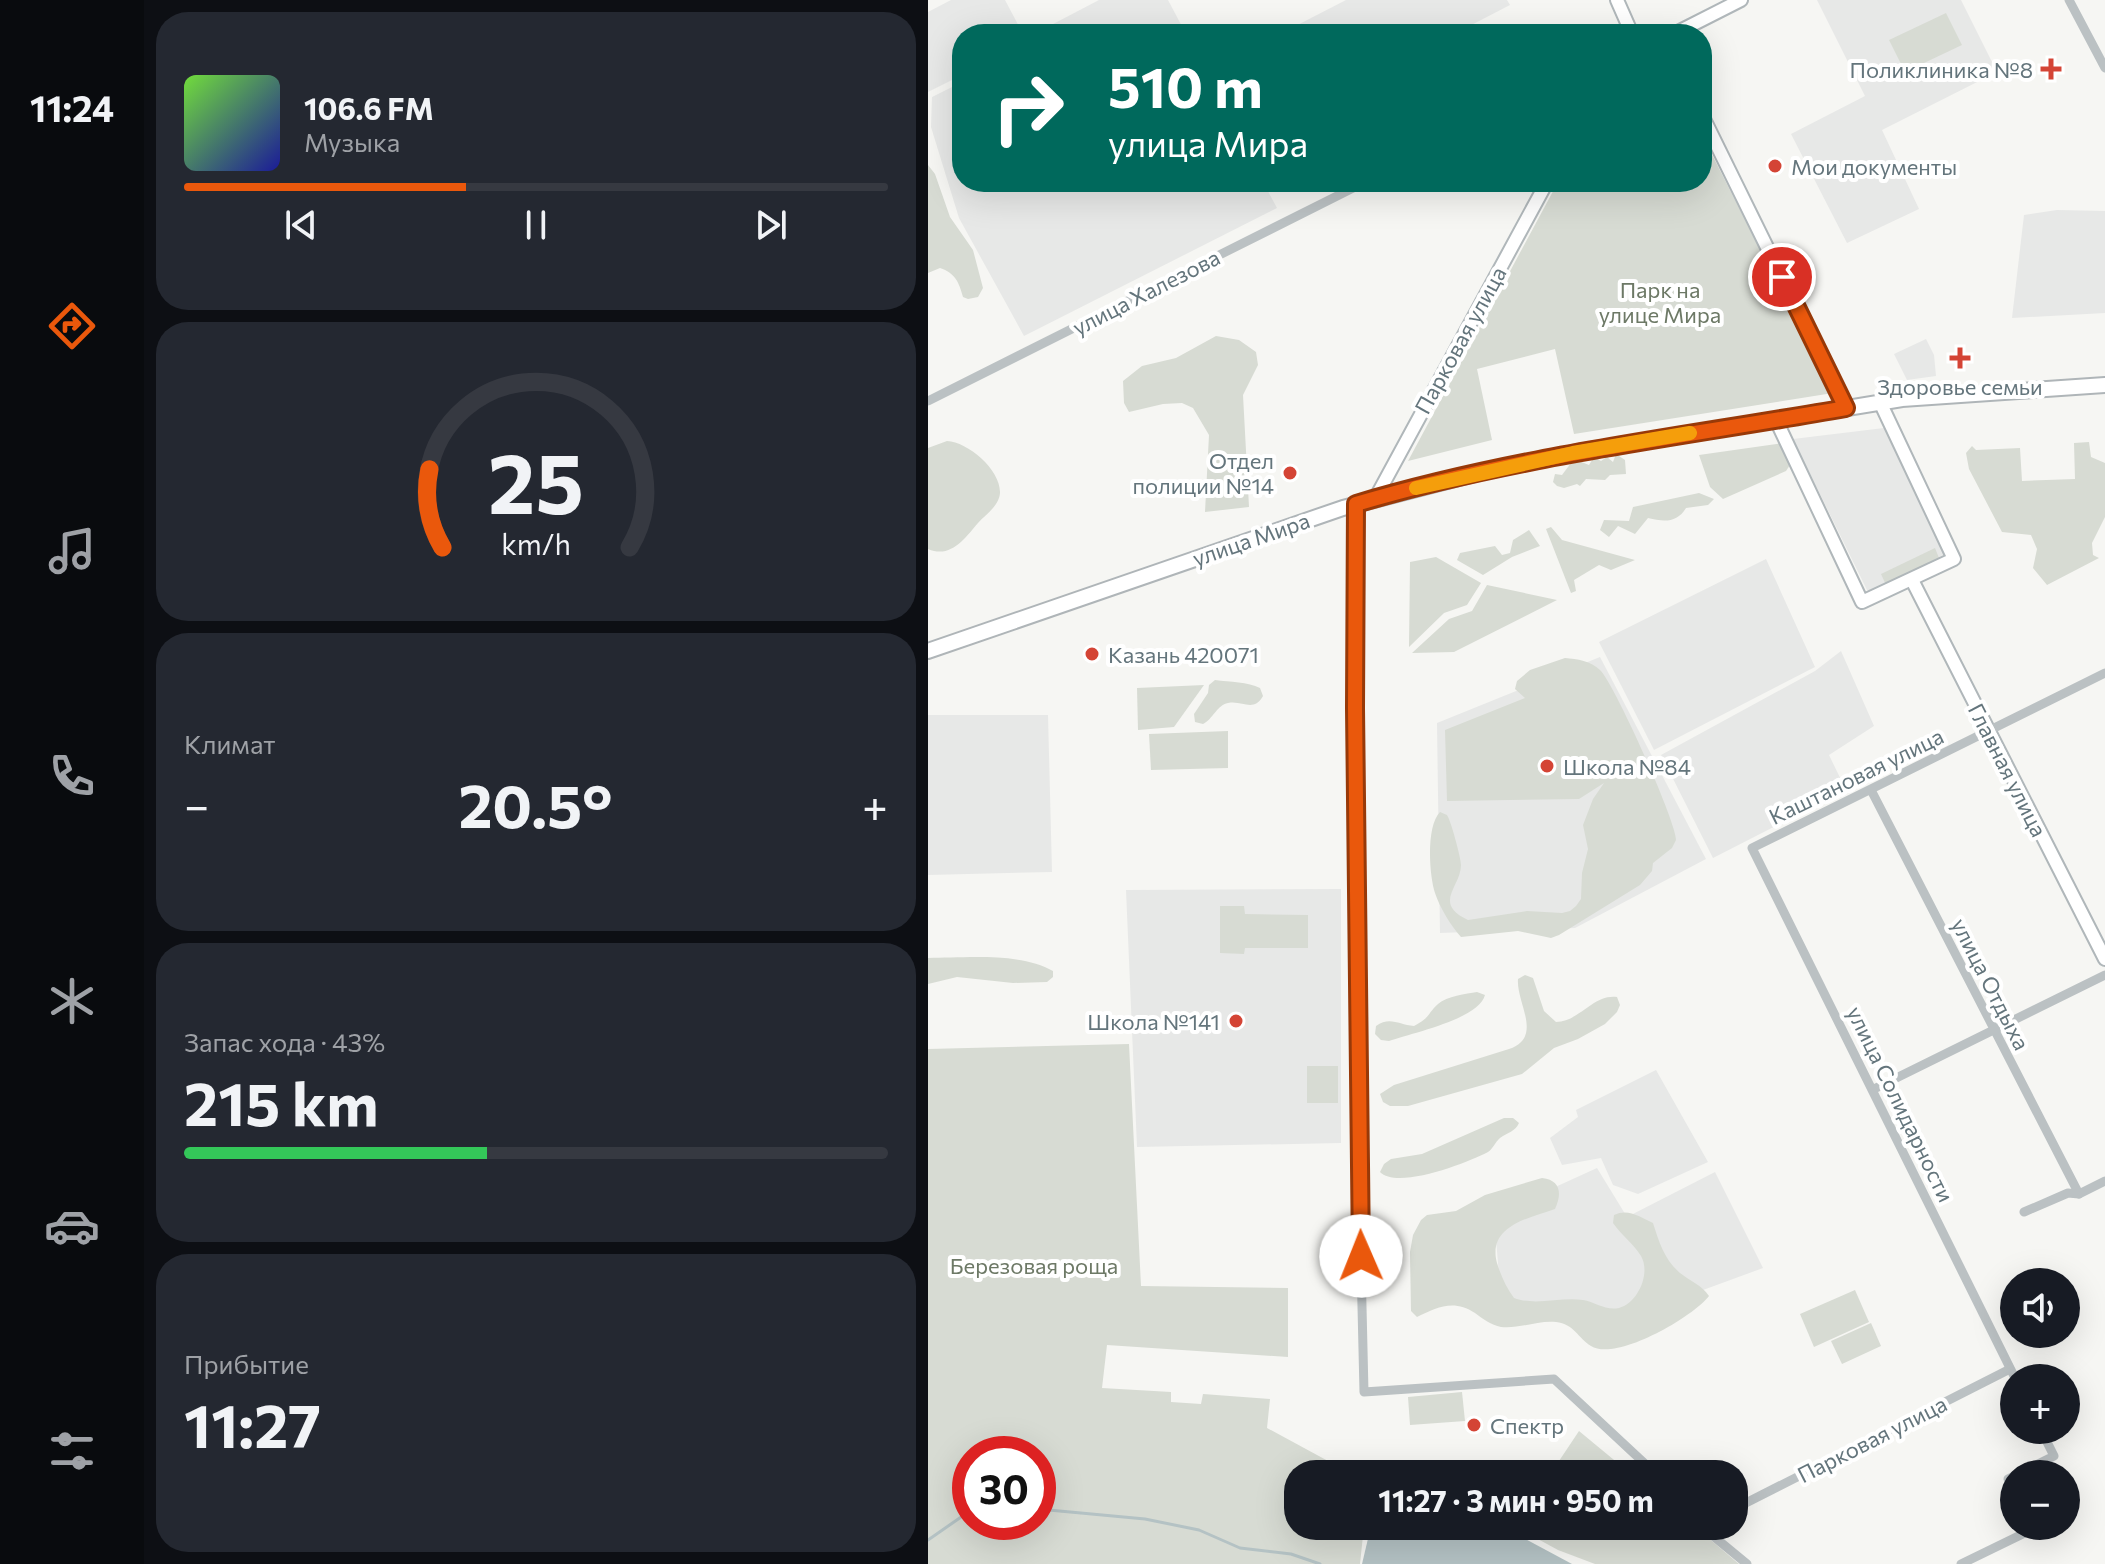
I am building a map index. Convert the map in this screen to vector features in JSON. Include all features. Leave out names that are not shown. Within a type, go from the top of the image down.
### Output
[{"type":"main road","name":"улица Мира","points":[[928,651],[1356,504],[1573,453],[1880,402],[2105,385]]},
{"type":"street","points":[[1617,0],[1628,24]]},
{"type":"street","points":[[1694,24],[1741,0]]},
{"type":"street","points":[[2069,0],[2104,64]]},
{"type":"street","points":[[1712,135],[1846,408]]},
{"type":"street","name":"улица Халезова","points":[[928,401],[1345,192]]},
{"type":"street","name":"Парковая улица","points":[[1375,499],[1542,192]]},
{"type":"street","points":[[1776,420],[1862,602],[1954,559],[1880,402]]},
{"type":"street","points":[[1356,504],[1355,708],[1364,1392],[1554,1379],[1641,1460]]},
{"type":"street","name":"Главная улица","points":[[1912,580],[2105,959]]},
{"type":"street","name":"Каштановая улица","points":[[1752,848],[2105,673]]},
{"type":"street","name":"улица Отдыха","points":[[1871,790],[2079,1194]]},
{"type":"street","name":"улица Солидарности","points":[[1752,848],[2009,1364]]},
{"type":"street","points":[[1874,1089],[2105,975]]},
{"type":"street","points":[[2024,1212],[2068,1193],[2079,1194],[2105,1181]]},
{"type":"street","name":"Парковая улица","points":[[1748,1502],[2000,1379]]},
{"type":"street","points":[[2046,1460],[2054,1456],[2048,1444]]},
{"type":"street","points":[[1718,1540],[1747,1564]]},
{"type":"street","points":[[1961,1564],[2010,1540]]},
{"type":"shaded area","points":[[951,0],[1005,0],[1018,24],[952,24],[952,80],[928,92],[928,12]]},
{"type":"shaded area","points":[[1099,0],[1168,0],[1181,24],[1053,24]]},
{"type":"shaded area","points":[[1346,0],[1507,0],[1510,5],[1473,24],[1299,24]]},
{"type":"shaded area","points":[[1817,0],[1961,0],[1997,72],[1882,130],[1919,209],[1847,243],[1791,134],[1865,96]]},
{"type":"shaded area","points":[[952,87],[952,192],[1268,192],[1277,208],[1024,336],[959,218],[931,127],[932,97]]},
{"type":"shaded area","points":[[2057,210],[2105,211],[2105,313],[2012,318],[2024,215]]},
{"type":"shaded area","points":[[1926,339],[1934,355],[1936,376],[1907,380],[1894,354]]},
{"type":"shaded area","points":[[1884,428],[1943,544],[1945,554],[1875,591],[1867,590],[1793,439]]},
{"type":"shaded area","points":[[1766,559],[1815,667],[1654,750],[1599,642]]},
{"type":"shaded area","points":[[1841,651],[1874,726],[1829,755],[1846,790],[1713,858],[1661,755],[1815,671]]},
{"type":"shaded area","name":"Школа №84","points":[[1600,657],[1706,859],[1575,928],[1440,933],[1437,723]]},
{"type":"shaded area","points":[[928,715],[1048,715],[1052,872],[928,875]]},
{"type":"shaded area","name":"Школа №141","points":[[1341,889],[1341,1143],[1137,1147],[1126,890]]},
{"type":"shaded area","points":[[1656,1070],[1708,1162],[1638,1194],[1613,1185],[1601,1158],[1562,1165],[1550,1138],[1578,1117],[1576,1110]]},
{"type":"shaded area","points":[[1597,1168],[1627,1217],[1715,1172],[1763,1268],[1654,1308],[1503,1324],[1494,1215]]},
{"type":"shaded area","points":[[1368,1540],[1527,1540],[1572,1564],[1362,1564]]},
{"type":"green space","points":[[1946,13],[1962,45],[1905,72],[1889,40]]},
{"type":"green space","name":"Парк на улице Мира","points":[[1712,155],[1833,393],[1574,434],[1555,349],[1477,369],[1492,440],[1408,461],[1553,192],[1712,192]]},
{"type":"green space","points":[[928,165],[935,174],[950,217],[973,250],[983,288],[978,297],[963,297],[956,279],[945,270],[940,268],[928,273]]},
{"type":"green space","points":[[1216,336],[1239,340],[1256,352],[1258,365],[1243,395],[1249,507],[1205,512],[1209,435],[1193,408],[1182,403],[1163,404],[1129,412],[1124,403],[1123,381],[1142,366],[1176,358]]},
{"type":"green space","points":[[947,441],[964,446],[982,459],[995,475],[1000,493],[995,506],[963,540],[950,549],[936,551],[928,549],[928,448]]},
{"type":"green space","points":[[2089,442],[2091,457],[2105,463],[2105,517],[2092,543],[2093,555],[2099,558],[2047,585],[2033,568],[2037,549],[2031,535],[2002,532],[1969,469],[1966,453],[1972,446],[1976,450],[2020,448],[2022,481],[2075,479],[2074,443]]},
{"type":"green space","points":[[1783,443],[1792,462],[1786,471],[1723,499],[1710,487],[1699,455]]},
{"type":"green space","points":[[1616,454],[1625,460],[1626,474],[1610,475],[1605,480],[1586,479],[1580,486],[1564,488],[1553,482],[1555,474],[1562,475],[1574,459],[1589,465],[1594,457],[1601,461],[1607,457],[1613,462]]},
{"type":"green space","points":[[1699,493],[1714,499],[1708,505],[1686,508],[1674,519],[1648,518],[1635,534],[1618,526],[1609,537],[1600,530],[1604,520],[1629,521],[1633,507]]},
{"type":"green space","points":[[1551,527],[1562,540],[1635,560],[1611,570],[1599,565],[1574,580],[1576,591],[1571,593],[1546,529]]},
{"type":"green space","points":[[1529,530],[1540,546],[1512,557],[1483,575],[1457,560],[1460,553],[1495,546],[1502,555],[1510,553],[1513,540]]},
{"type":"green space","points":[[1935,548],[1939,558],[1886,585],[1881,574]]},
{"type":"green space","points":[[1436,557],[1481,583],[1467,605],[1444,613],[1409,647],[1410,562]]},
{"type":"green space","points":[[1487,585],[1557,600],[1454,652],[1412,653],[1449,619],[1472,611]]},
{"type":"green space","name":"Школа №84","points":[[1565,658],[1592,664],[1607,680],[1656,781],[1676,840],[1672,848],[1653,863],[1652,871],[1640,885],[1559,935],[1551,938],[1518,931],[1461,937],[1443,911],[1433,885],[1430,863],[1432,828],[1440,812],[1449,819],[1461,861],[1450,901],[1457,914],[1468,920],[1527,911],[1562,913],[1570,911],[1581,899],[1582,873],[1588,849],[1583,825],[1593,799],[1604,783],[1579,799],[1447,801],[1445,730],[1525,698],[1515,689],[1517,681],[1530,670]]},
{"type":"green space","points":[[1215,680],[1255,686],[1260,688],[1263,696],[1251,705],[1224,704],[1203,724],[1195,722],[1194,714],[1208,693],[1209,685]]},
{"type":"green space","points":[[1204,685],[1174,727],[1138,730],[1137,688]]},
{"type":"green space","points":[[1228,731],[1228,768],[1151,770],[1149,734]]},
{"type":"green space","points":[[1220,906],[1244,906],[1245,914],[1308,915],[1308,948],[1245,948],[1244,954],[1220,953]]},
{"type":"green space","points":[[992,957],[1025,961],[1053,971],[1053,977],[1047,982],[1013,983],[957,977],[928,984],[928,958]]},
{"type":"green space","points":[[1525,975],[1533,978],[1544,1011],[1556,1022],[1572,1018],[1608,997],[1617,997],[1620,1005],[1605,1024],[1554,1048],[1522,1074],[1408,1106],[1390,1106],[1383,1102],[1380,1094],[1394,1085],[1519,1044],[1527,1028],[1518,979]]},
{"type":"green space","points":[[1477,992],[1485,995],[1480,1004],[1458,1018],[1389,1041],[1381,1040],[1375,1034],[1376,1026],[1381,1023],[1390,1021],[1414,1026],[1442,1001]]},
{"type":"green space","name":"Березовая роща","points":[[1129,1044],[1141,1286],[1288,1288],[1288,1357],[1107,1345],[1102,1388],[1171,1392],[1171,1402],[1201,1404],[1203,1394],[1270,1399],[1267,1428],[1326,1460],[1284,1460],[1284,1540],[1363,1540],[1360,1564],[928,1564],[928,1049]]},
{"type":"green space","points":[[1307,1066],[1338,1066],[1338,1103],[1307,1103]]},
{"type":"green space","points":[[1504,1118],[1513,1118],[1519,1123],[1490,1151],[1478,1157],[1416,1176],[1389,1177],[1380,1172],[1391,1159],[1422,1154]]},
{"type":"green space","points":[[1542,1178],[1553,1182],[1558,1189],[1555,1209],[1523,1220],[1504,1232],[1498,1240],[1497,1263],[1514,1298],[1530,1301],[1583,1300],[1614,1309],[1626,1305],[1641,1286],[1644,1263],[1613,1223],[1614,1215],[1624,1212],[1653,1223],[1670,1262],[1709,1296],[1671,1325],[1618,1348],[1591,1346],[1562,1323],[1501,1327],[1460,1306],[1439,1308],[1417,1317],[1411,1311],[1410,1252],[1413,1235],[1421,1220],[1427,1215],[1456,1211],[1485,1195]]},
{"type":"green space","points":[[1855,1290],[1869,1322],[1814,1347],[1800,1314]]},
{"type":"green space","points":[[1871,1323],[1881,1346],[1842,1364],[1831,1341]]},
{"type":"green space","points":[[1462,1392],[1465,1421],[1410,1425],[1408,1397]]},
{"type":"green space","points":[[1579,1431],[1614,1460],[1560,1460]]},
{"type":"green space","points":[[1540,1540],[1711,1540],[1739,1564],[1595,1564]]},
{"type":"waterway","points":[[1056,1511],[1145,1519],[1199,1530],[1240,1548],[1291,1554],[1320,1564]]},
{"type":"waterway","points":[[928,1540],[952,1523]]},
{"type":"slow traffic","points":[[1416,488],[1573,453],[1690,433]]},
{"type":"place","name":"Поликлиника №8","points":[[2051,69]]},
{"type":"place","name":"Мои документы","points":[[1775,166]]},
{"type":"place","name":"Здоровье семьи","points":[[1960,358]]},
{"type":"place","name":"Отдел полиции №14","points":[[1290,473]]},
{"type":"place","name":"Казань 420071","points":[[1092,654]]},
{"type":"place","name":"Школа №84","points":[[1547,766]]},
{"type":"place","name":"Школа №141","points":[[1236,1021]]},
{"type":"place","name":"Спектр","points":[[1474,1425]]},
{"type":"route","points":[[1361,1256],[1356,504],[1573,453],[1846,408],[1782,277]]}]
